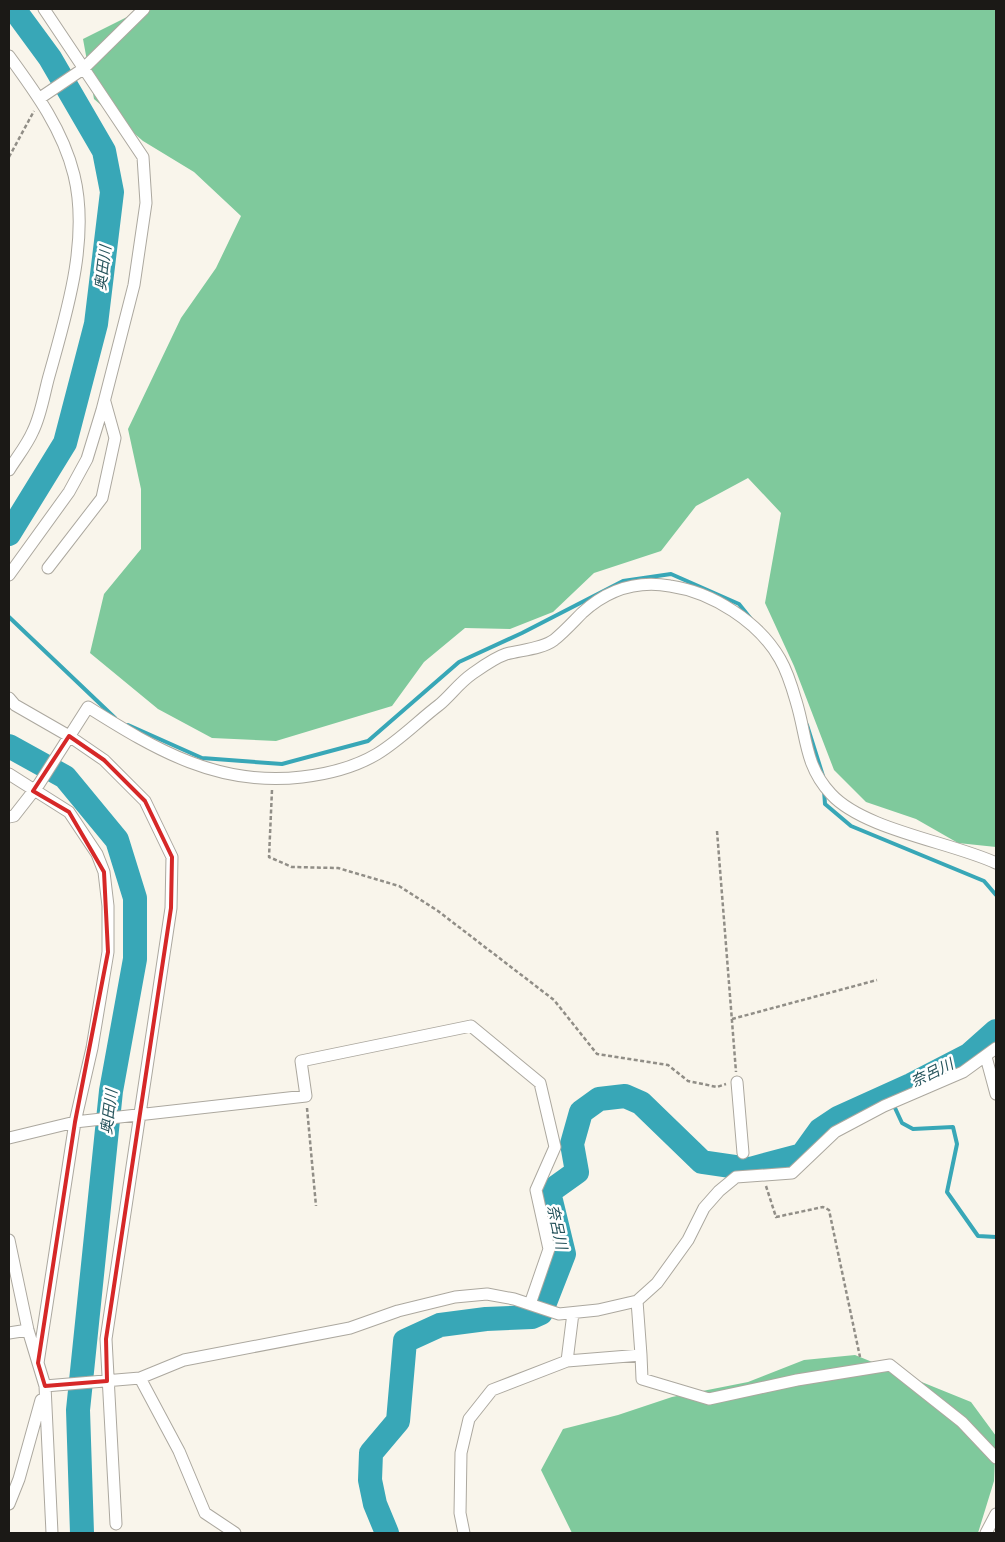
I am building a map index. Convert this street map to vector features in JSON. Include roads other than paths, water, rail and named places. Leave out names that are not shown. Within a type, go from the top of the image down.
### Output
[{"type":"street","points":[[9,575],[69,492],[87,458],[134,285],[146,203],[143,157],[44,9]]},
{"type":"street","points":[[40,98],[84,69],[144,9]]},
{"type":"street","points":[[9,56],[40,98],[59,133],[74,175],[77,196],[78,254],[62,334],[34,431],[9,470]]},
{"type":"street","points":[[48,568],[102,498],[116,438],[104,400]]},
{"type":"street","points":[[9,817],[14,816],[36,788],[88,707],[134,736],[189,762],[220,773],[273,781],[324,774],[360,762],[378,753],[408,731],[470,675],[501,656],[552,643],[584,611],[604,596],[622,588],[636,585],[670,586],[700,595],[731,611],[759,632],[781,659],[797,703],[806,749],[816,772],[830,793],[846,808],[896,829],[996,863]]},
{"type":"street","points":[[9,698],[15,706],[66,741],[104,760],[145,802],[172,857],[171,908],[135,1116],[106,1339],[116,1524]]},
{"type":"street","points":[[9,774],[36,788],[69,812],[97,854],[104,872],[108,906],[108,952],[92,1048],[76,1122],[38,1363]]},
{"type":"street","points":[[9,1138],[76,1122],[306,1096],[301,1061],[471,1026],[540,1083],[555,1147],[536,1190],[549,1250],[534,1305]]},
{"type":"street","points":[[45,1386],[140,1378],[184,1360],[350,1328],[398,1311],[455,1297],[487,1294],[534,1305],[559,1314],[637,1301],[658,1283],[688,1240],[704,1208],[719,1191],[736,1177],[792,1173],[834,1132],[884,1106],[963,1072],[996,1048]]},
{"type":"street","points":[[986,1057],[996,1094]]},
{"type":"street","points":[[737,1082],[743,1153]]},
{"type":"street","points":[[9,1240],[28,1330],[45,1386],[52,1533]]},
{"type":"street","points":[[637,1301],[642,1379],[709,1399],[797,1380],[890,1365],[962,1422],[996,1458]]},
{"type":"street","points":[[567,1361],[573,1313]]},
{"type":"street","points":[[9,1333],[28,1330]]},
{"type":"street","points":[[464,1533],[460,1513],[461,1453],[469,1419],[492,1390],[567,1361],[641,1355]]},
{"type":"street","points":[[140,1378],[179,1451],[205,1513],[235,1533]]},
{"type":"street","points":[[9,1504],[19,1478],[45,1386]]},
{"type":"street","points":[[986,1533],[996,1514]]},
{"type":"waterway","name":"奥田川","points":[[9,534],[65,443],[96,324],[112,192],[104,151],[50,58],[14,9]]},
{"type":"waterway","points":[[128,725],[202,758],[282,764],[368,741],[459,662],[522,633],[623,581],[671,574],[739,604],[751,619]]},
{"type":"waterway","points":[[9,617],[115,718]]},
{"type":"waterway","points":[[807,725],[823,776]]},
{"type":"waterway","name":"奥田川","points":[[9,746],[65,777],[117,840],[135,898],[135,959],[111,1091],[78,1410],[82,1533]]},
{"type":"waterway","points":[[824,790],[825,804],[851,826],[984,881],[996,895]]},
{"type":"waterway","name":"奈呂川","points":[[387,1533],[375,1504],[370,1480],[371,1453],[398,1421],[405,1341],[440,1325],[486,1319],[532,1317],[541,1313],[564,1254],[549,1192],[577,1172],[572,1144],[581,1112],[599,1099],[625,1096],[641,1103],[702,1162],[750,1169],[802,1155],[820,1130],[838,1118],[911,1085],[969,1055],[996,1031]]},
{"type":"waterway","points":[[889,1095],[902,1123],[913,1129],[953,1127],[957,1144],[947,1192],[978,1236],[996,1237]]}]
